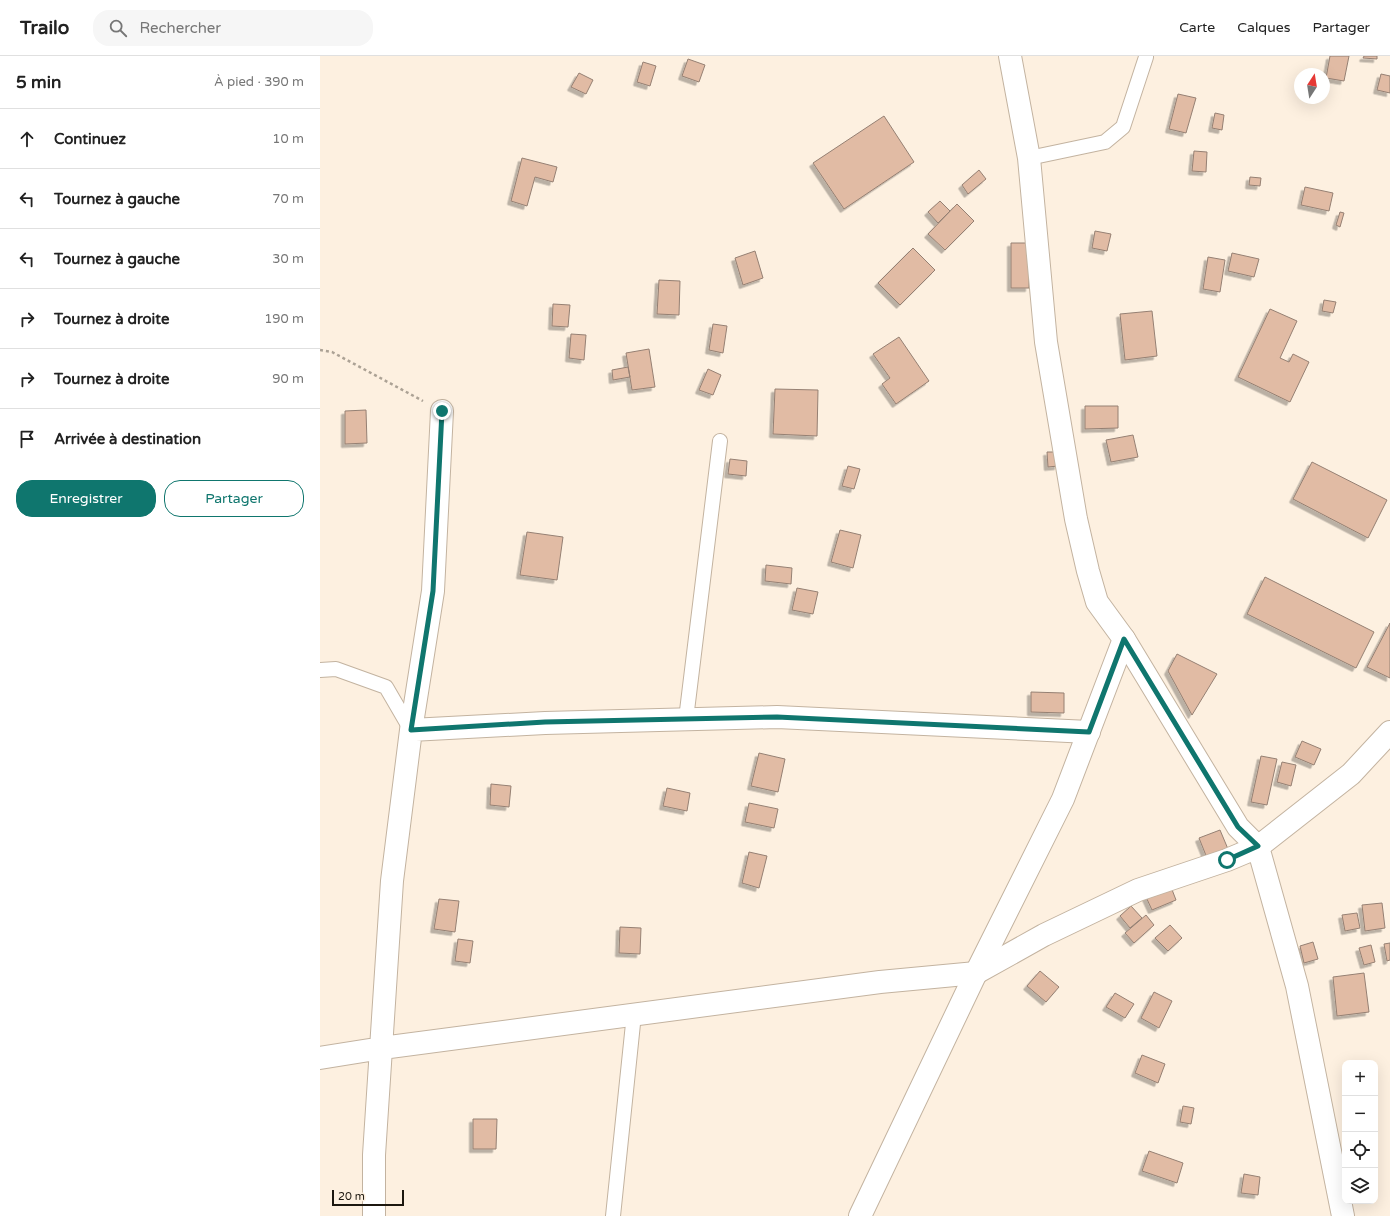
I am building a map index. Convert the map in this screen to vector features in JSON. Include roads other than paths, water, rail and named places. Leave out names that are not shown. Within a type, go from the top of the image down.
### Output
[{"type":"street","points":[[1010,56],[1029,158],[1046,342],[1076,519],[1088,571],[1097,602],[1124,639],[1238,827],[1258,846],[1297,986],[1343,1216]]},
{"type":"street","points":[[374,1216],[374,1155],[392,881],[411,730],[433,591],[442,411]]},
{"type":"street","points":[[860,1216],[976,973],[1063,799],[1124,639]]},
{"type":"street","points":[[411,730],[545,722],[777,717],[1089,732]]},
{"type":"street","points":[[320,1058],[382,1048],[880,982],[976,973],[1044,935],[1138,890],[1227,860],[1258,846],[1351,774],[1390,732]]},
{"type":"lane","points":[[1029,158],[1105,142],[1123,127],[1146,57]]},
{"type":"lane","points":[[686,719],[720,441]]},
{"type":"lane","points":[[320,670],[336,669],[386,688],[411,730]]},
{"type":"lane","points":[[613,1216],[634,1014]]}]
